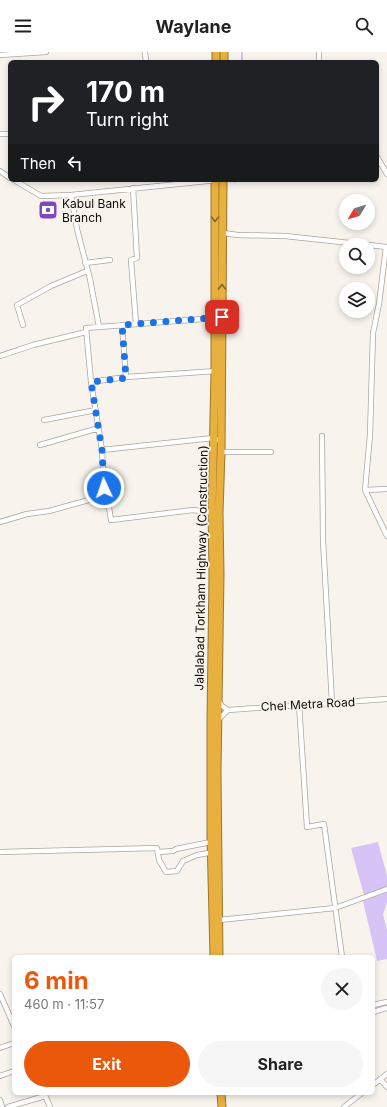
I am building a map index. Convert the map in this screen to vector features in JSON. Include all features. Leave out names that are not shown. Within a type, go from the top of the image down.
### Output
[{"type":"highway","name":"Jalalabad Torkham Highway (Construction)","points":[[214,955],[215,852],[211,842],[211,720],[215,513],[214,438],[218,372],[215,341],[218,318],[216,182]]},
{"type":"highway","points":[[215,852],[220,574],[215,513],[221,452],[218,372],[222,354],[218,318],[223,233],[223,182]]},
{"type":"highway","points":[[215,341],[222,354]]},
{"type":"highway","points":[[215,886],[219,920],[219,955]]},
{"type":"highway","points":[[217,1095],[220,1106]]},
{"type":"highway","points":[[220,1106],[221,1095]]},
{"type":"street","points":[[0,55],[46,52]]},
{"type":"street","points":[[379,161],[387,174]]},
{"type":"street","points":[[17,182],[41,196],[71,196],[197,182]]},
{"type":"street","points":[[157,182],[158,186]]},
{"type":"street","points":[[133,188],[137,258],[131,260],[136,324]]},
{"type":"street","points":[[71,196],[76,229],[99,327]]},
{"type":"street","points":[[223,233],[238,235],[285,236],[386,247],[379,304],[373,333],[370,435],[365,490],[385,528],[387,536]]},
{"type":"street","points":[[85,263],[110,260]]},
{"type":"street","points":[[24,325],[17,305],[51,286],[87,271]]},
{"type":"street","points":[[215,513],[192,510],[111,520],[107,495],[104,488],[102,450],[91,382],[86,328],[218,318]]},
{"type":"street","points":[[122,325],[126,378]]},
{"type":"street","points":[[0,356],[33,345],[86,332]]},
{"type":"street","points":[[91,382],[126,378],[218,372]]},
{"type":"street","points":[[44,420],[96,410]]},
{"type":"street","points":[[40,445],[99,428]]},
{"type":"street","points":[[322,436],[323,540],[332,703]]},
{"type":"street","points":[[102,450],[214,438],[221,440]]},
{"type":"street","points":[[221,452],[271,452]]},
{"type":"street","points":[[365,490],[387,489]]},
{"type":"street","points":[[0,522],[27,514],[49,511],[107,495]]},
{"type":"street","name":"Chel Metra Road","points":[[228,710],[387,699]]},
{"type":"street","points":[[218,700],[222,706],[228,710],[218,720]]},
{"type":"street","points":[[299,704],[307,827],[324,824],[342,955]]},
{"type":"street","points":[[158,852],[173,851],[176,849],[211,842]]},
{"type":"street","points":[[0,852],[157,848],[159,860],[166,872],[177,871],[183,861],[197,855],[215,852]]},
{"type":"street","points":[[219,920],[335,908],[387,889]]},
{"type":"street","points":[[0,994],[12,1021]]},
{"type":"street","points":[[375,1005],[387,1002]]},
{"type":"street","points":[[375,1011],[387,1008]]},
{"type":"street","points":[[0,1048],[12,1045]]},
{"type":"street","points":[[0,1076],[12,1072]]},
{"type":"street","points":[[375,1083],[387,1074]]},
{"type":"street","points":[[380,1079],[387,1087]]},
{"type":"street","points":[[8,1107],[41,1095]]},
{"type":"street","points":[[44,1095],[50,1107]]},
{"type":"street","points":[[344,1107],[359,1095]]},
{"type":"street","points":[[0,1100],[2,1107]]},
{"type":"shaded area","points":[[378,842],[387,876],[387,887],[364,895],[351,848]]},
{"type":"shaded area","points":[[387,892],[387,903],[383,914],[387,930],[387,959],[377,961],[363,901]]},
{"type":"waterway","points":[[242,52],[242,60]]},
{"type":"place","name":"Kabul Bank Branch","points":[[48,210]]},
{"type":"route","points":[[104,488],[102,450],[91,382],[126,378],[122,325],[222,317]]}]
